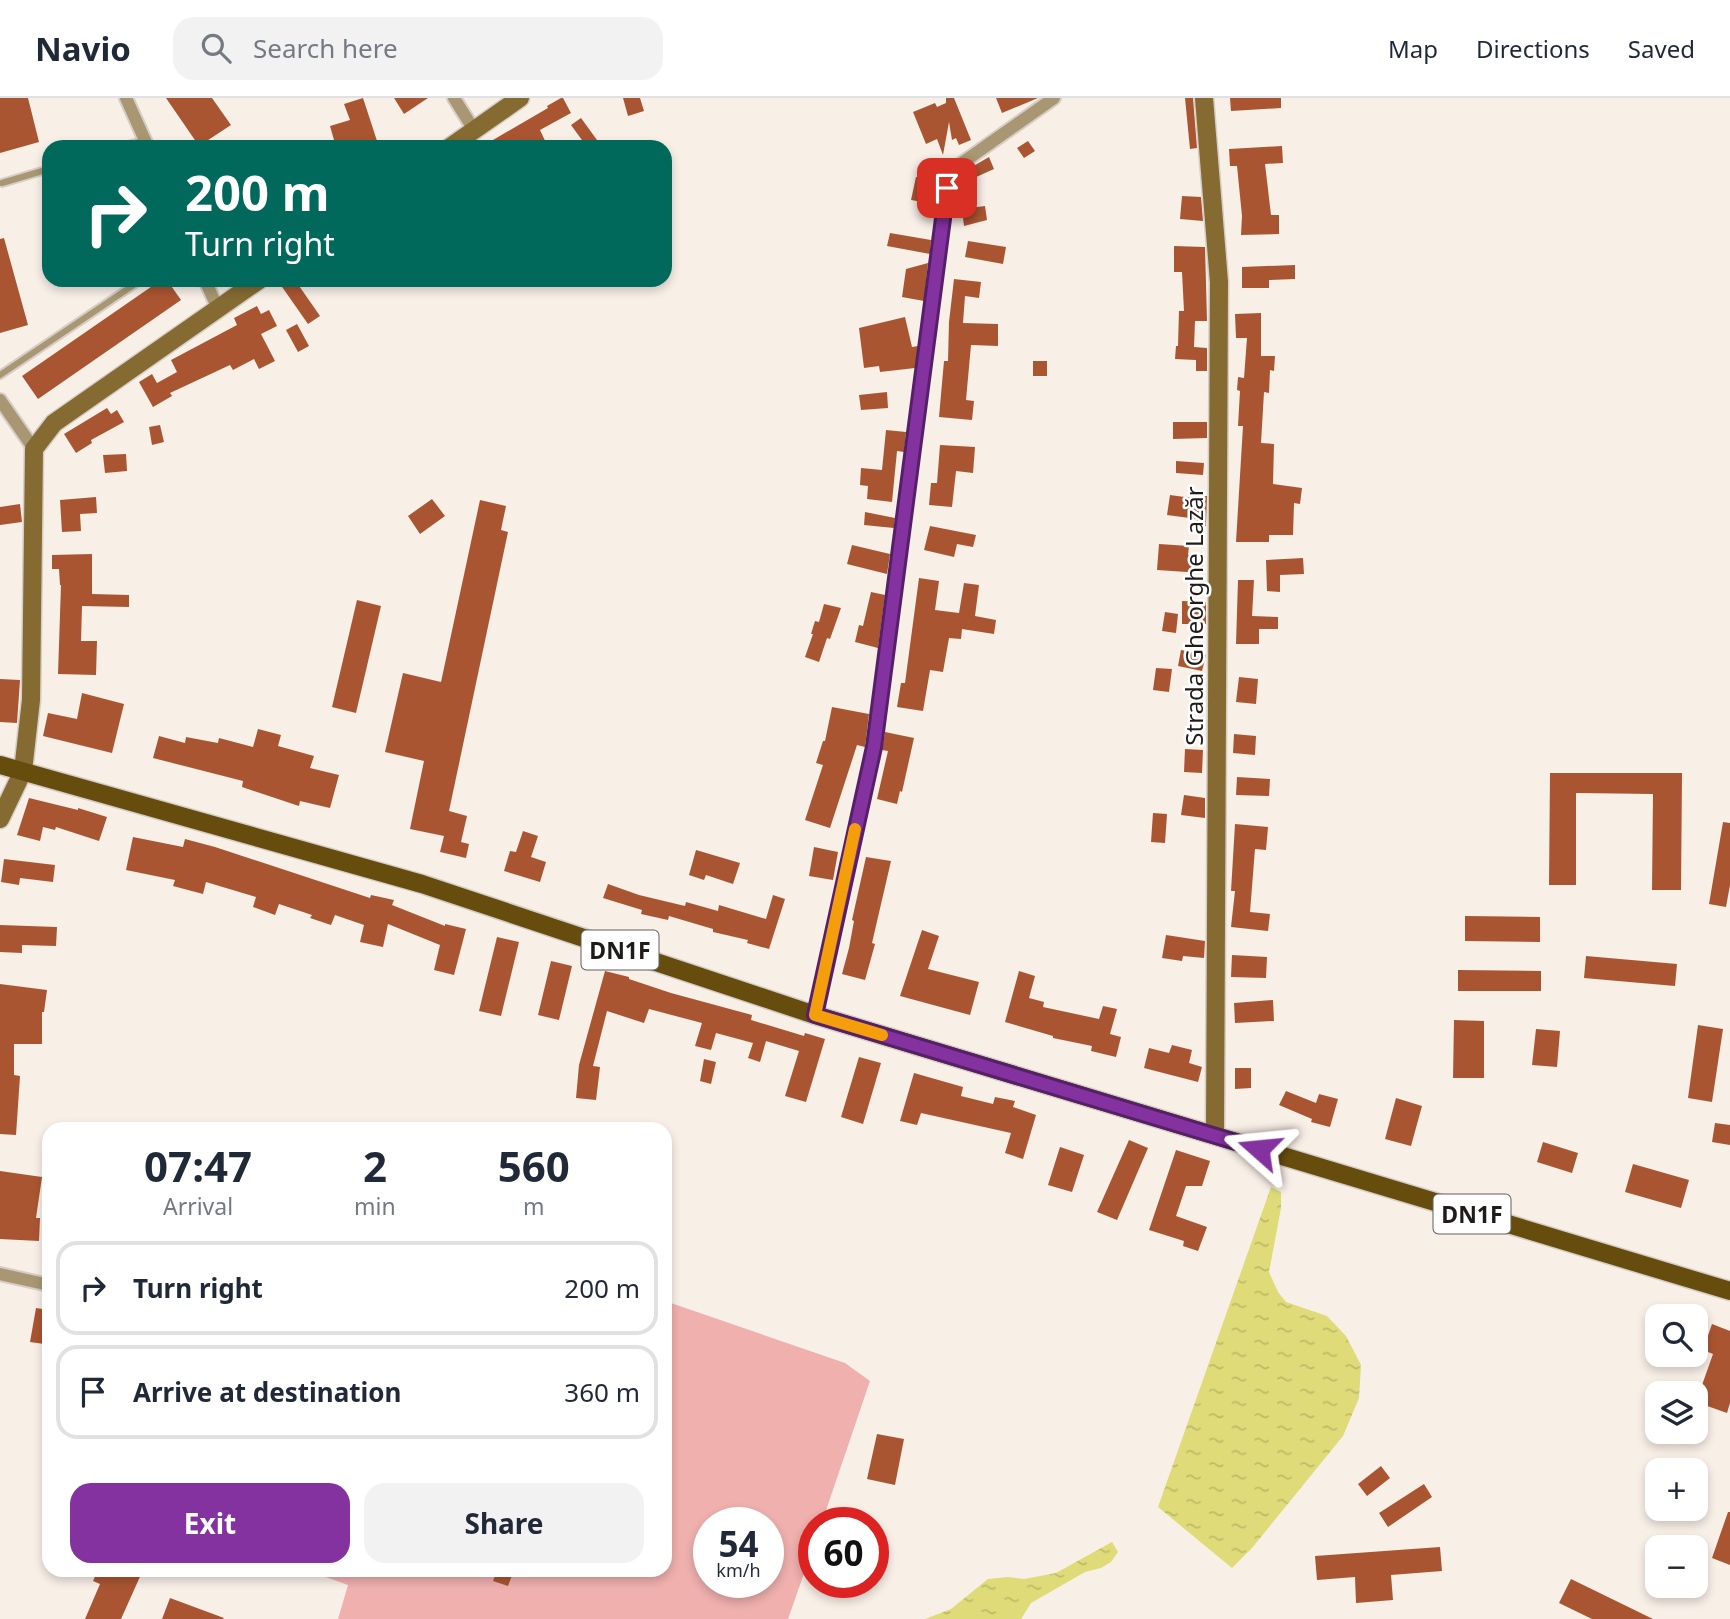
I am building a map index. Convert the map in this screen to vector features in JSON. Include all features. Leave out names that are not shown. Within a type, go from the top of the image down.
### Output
[{"type":"main road","points":[[460,140],[520,98]]},
{"type":"main road","name":"Strada Gheorghe Lazăr","points":[[1204,98],[1219,282],[1215,1135]]},
{"type":"main road","points":[[0,819],[23,771],[31,700],[34,449],[54,423],[249,287]]},
{"type":"main road","name":"DN1F","points":[[0,765],[422,884],[815,1015],[1730,1291]]},
{"type":"street","points":[[126,98],[144,140]]},
{"type":"street","points":[[454,98],[474,130]]},
{"type":"street","points":[[815,1015],[874,747],[950,176],[962,163],[1054,98]]},
{"type":"street","points":[[208,287],[218,309]]},
{"type":"street","points":[[0,400],[34,449]]},
{"type":"street","points":[[0,1274],[42,1283]]},
{"type":"lane","points":[[2,183],[42,171]]},
{"type":"lane","points":[[0,375],[131,287]]},
{"type":"shaded area","points":[[672,1303],[845,1363],[870,1381],[827,1507],[798,1507],[798,1591],[788,1619],[338,1619],[348,1585],[326,1577],[672,1577]]},
{"type":"water","points":[[1271,1187],[1281,1192],[1281,1208],[1269,1272],[1286,1302],[1327,1316],[1346,1336],[1361,1365],[1359,1398],[1343,1436],[1252,1548],[1232,1568],[1158,1507]]},
{"type":"water","points":[[1112,1542],[1118,1552],[1111,1562],[1085,1572],[1031,1603],[1021,1619],[925,1619],[951,1609],[988,1579],[1024,1579],[1056,1573]]},
{"type":"building","points":[[0,98],[28,98],[39,142],[0,153]]},
{"type":"building","points":[[166,98],[212,98],[231,125],[208,140],[195,140]]},
{"type":"building","points":[[363,98],[377,140],[334,140],[330,126],[350,120],[344,104]]},
{"type":"building","points":[[394,98],[428,98],[404,114]]},
{"type":"building","points":[[563,98],[571,113],[540,130],[545,140],[493,140],[548,108],[547,106]]},
{"type":"building","points":[[623,98],[640,98],[644,111],[628,116]]},
{"type":"building","points":[[946,98],[954,98],[971,140],[959,145],[956,138],[952,140],[949,122],[943,155],[937,139],[926,144],[913,112],[935,103],[937,107],[946,103]]},
{"type":"building","points":[[996,98],[1038,98],[1002,113]]},
{"type":"building","points":[[1185,98],[1193,98],[1197,148],[1190,149]]},
{"type":"building","points":[[1230,98],[1281,98],[1281,108],[1231,111]]},
{"type":"building","points":[[581,118],[597,140],[582,140],[571,125]]},
{"type":"building","points":[[1028,141],[1035,151],[1024,158],[1017,148]]},
{"type":"building","points":[[1282,146],[1283,163],[1265,164],[1271,215],[1279,215],[1279,234],[1241,235],[1237,166],[1230,166],[1229,149]]},
{"type":"building","points":[[989,157],[994,169],[974,178],[970,168]]},
{"type":"building","points":[[916,177],[939,181],[934,204],[911,200]]},
{"type":"building","points":[[1182,196],[1201,197],[1203,221],[1180,219]]},
{"type":"building","points":[[985,206],[987,220],[964,226],[962,209]]},
{"type":"building","points":[[890,233],[931,240],[930,254],[887,246]]},
{"type":"building","points":[[4,238],[28,325],[0,333],[0,239]]},
{"type":"building","points":[[968,241],[1006,247],[1003,264],[965,257]]},
{"type":"building","points":[[1174,246],[1205,247],[1207,321],[1195,321],[1194,347],[1207,348],[1207,371],[1196,371],[1196,360],[1175,359],[1179,311],[1184,311],[1182,272],[1174,272]]},
{"type":"building","points":[[928,263],[924,301],[902,297],[906,269]]},
{"type":"building","points":[[1295,265],[1295,279],[1269,280],[1269,288],[1242,288],[1242,267]]},
{"type":"building","points":[[954,279],[981,282],[979,298],[965,296],[963,323],[998,324],[998,346],[971,345],[966,400],[974,401],[972,420],[939,417],[944,361],[948,361]]},
{"type":"building","points":[[151,287],[172,287],[181,300],[38,399],[22,376]]},
{"type":"building","points":[[282,287],[300,287],[320,316],[308,324]]},
{"type":"building","points":[[257,306],[261,314],[269,310],[277,326],[261,334],[275,361],[259,369],[254,359],[233,370],[230,365],[170,393],[172,396],[153,407],[139,382],[152,374],[157,383],[177,372],[171,360],[237,325],[234,318]]},
{"type":"building","points":[[1261,313],[1261,356],[1275,356],[1274,371],[1270,370],[1269,393],[1264,392],[1261,443],[1274,444],[1273,484],[1302,488],[1300,504],[1294,503],[1293,535],[1269,535],[1269,542],[1236,542],[1243,426],[1238,426],[1240,391],[1237,390],[1238,377],[1244,378],[1247,338],[1236,338],[1235,314]]},
{"type":"building","points":[[905,317],[912,347],[918,346],[915,368],[880,372],[879,366],[864,368],[859,328]]},
{"type":"building","points":[[297,324],[309,346],[298,352],[286,330]]},
{"type":"building","points":[[1033,361],[1047,361],[1047,376],[1033,376]]},
{"type":"building","points":[[887,392],[888,408],[861,410],[859,395]]},
{"type":"building","points":[[107,408],[111,414],[117,410],[124,422],[91,440],[92,443],[76,453],[64,434]]},
{"type":"building","points":[[1173,422],[1207,422],[1207,438],[1173,439]]},
{"type":"building","points":[[160,425],[164,442],[152,445],[149,427]]},
{"type":"building","points":[[886,430],[906,432],[904,452],[897,451],[892,502],[867,499],[868,486],[860,485],[861,468],[882,470]]},
{"type":"building","points":[[940,445],[975,447],[973,473],[956,471],[952,507],[929,505],[931,483],[937,483]]},
{"type":"building","points":[[126,454],[127,471],[105,473],[103,455]]},
{"type":"building","points":[[1176,461],[1204,463],[1203,475],[1176,473]]},
{"type":"building","points":[[1170,495],[1199,499],[1200,496],[1207,496],[1206,526],[1196,525],[1197,519],[1167,515]]},
{"type":"building","points":[[96,497],[97,513],[80,514],[81,531],[62,532],[60,500]]},
{"type":"building","points":[[432,499],[445,516],[420,534],[408,516]]},
{"type":"building","points":[[480,500],[506,506],[501,530],[508,532],[449,811],[467,816],[461,842],[469,844],[466,858],[440,852],[444,836],[410,829],[424,761],[385,752],[403,673],[441,682]]},
{"type":"building","points":[[20,504],[22,522],[0,525],[0,507]]},
{"type":"building","points":[[865,512],[895,518],[894,528],[864,525]]},
{"type":"building","points":[[930,526],[976,535],[973,547],[957,544],[954,557],[924,550]]},
{"type":"building","points":[[1159,544],[1189,546],[1188,555],[1203,557],[1202,573],[1157,570]]},
{"type":"building","points":[[852,545],[890,554],[887,574],[847,564]]},
{"type":"building","points":[[92,554],[92,594],[129,595],[129,607],[82,606],[81,641],[97,641],[96,675],[58,674],[61,585],[59,569],[52,569],[52,555]]},
{"type":"building","points":[[1303,558],[1304,574],[1280,575],[1280,592],[1267,591],[1266,560]]},
{"type":"building","points":[[919,578],[939,581],[935,610],[959,613],[964,583],[979,585],[975,616],[996,620],[994,634],[962,629],[961,639],[949,638],[943,672],[930,670],[923,711],[897,707],[901,683],[905,683]]},
{"type":"building","points":[[1238,580],[1254,580],[1252,616],[1278,617],[1278,629],[1259,629],[1259,644],[1236,644]]},
{"type":"building","points":[[871,592],[885,595],[878,648],[855,642],[859,625],[863,626]]},
{"type":"building","points":[[357,600],[381,606],[356,713],[332,707]]},
{"type":"building","points":[[1182,601],[1206,602],[1206,624],[1182,624]]},
{"type":"building","points":[[824,604],[841,608],[819,662],[805,657],[815,621],[819,622]]},
{"type":"building","points":[[1165,612],[1178,614],[1176,633],[1162,631]]},
{"type":"building","points":[[1181,650],[1206,655],[1202,671],[1178,666]]},
{"type":"building","points":[[1156,668],[1172,669],[1169,692],[1153,690]]},
{"type":"building","points":[[1239,677],[1258,679],[1256,704],[1236,702]]},
{"type":"building","points":[[0,679],[20,680],[17,723],[0,722]]},
{"type":"building","points":[[82,693],[124,704],[112,753],[43,736],[48,713],[77,719]]},
{"type":"building","points":[[832,707],[869,714],[865,747],[857,745],[830,828],[805,820],[823,765],[816,763],[825,741]]},
{"type":"building","points":[[258,729],[281,735],[278,746],[314,756],[310,768],[339,775],[330,808],[300,801],[299,806],[242,787],[243,781],[153,758],[159,736],[185,743],[186,737],[218,743],[219,738],[253,747]]},
{"type":"building","points":[[885,732],[914,738],[897,804],[877,799],[888,751],[882,750]]},
{"type":"building","points":[[1234,734],[1256,736],[1255,755],[1233,753]]},
{"type":"building","points":[[1185,749],[1203,750],[1202,773],[1184,772]]},
{"type":"building","points":[[1550,773],[1682,773],[1681,890],[1652,890],[1653,794],[1576,793],[1576,885],[1549,885]]},
{"type":"building","points":[[1237,777],[1270,779],[1269,796],[1236,795]]},
{"type":"building","points":[[1184,795],[1205,798],[1205,818],[1181,815]]},
{"type":"building","points":[[29,798],[107,817],[99,841],[56,827],[55,830],[43,827],[40,841],[17,835]]},
{"type":"building","points":[[1153,813],[1167,814],[1165,843],[1151,842]]},
{"type":"building","points":[[1723,822],[1730,823],[1730,885],[1726,907],[1709,904]]},
{"type":"building","points":[[1235,824],[1268,827],[1266,850],[1255,849],[1250,912],[1270,914],[1268,931],[1231,927],[1235,891],[1231,891]]},
{"type":"building","points":[[523,831],[538,836],[531,857],[546,862],[540,882],[504,871],[510,851],[516,852]]},
{"type":"building","points":[[133,837],[183,847],[185,839],[215,847],[370,898],[371,895],[394,900],[392,905],[445,926],[466,929],[454,975],[434,970],[440,945],[388,924],[383,947],[360,942],[364,925],[335,915],[331,925],[310,918],[312,915],[279,904],[275,915],[253,907],[256,897],[206,882],[203,894],[173,886],[175,880],[126,870]]},
{"type":"building","points":[[814,847],[838,852],[833,880],[809,876]]},
{"type":"building","points":[[696,850],[740,863],[733,884],[706,875],[704,880],[689,875]]},
{"type":"building","points":[[866,857],[891,861],[865,980],[842,974]]},
{"type":"building","points":[[4,859],[55,865],[53,882],[20,878],[19,885],[1,882]]},
{"type":"building","points":[[608,884],[685,906],[686,902],[718,911],[719,905],[766,919],[773,895],[785,899],[769,949],[669,916],[668,920],[641,914],[642,910],[603,898]]},
{"type":"building","points":[[1465,916],[1540,917],[1540,942],[1465,941]]},
{"type":"building","points":[[0,925],[57,927],[56,946],[22,945],[22,953],[0,952]]},
{"type":"building","points":[[922,930],[939,936],[928,969],[979,982],[970,1015],[900,996]]},
{"type":"building","points":[[1166,935],[1205,941],[1204,958],[1183,956],[1182,961],[1162,958]]},
{"type":"building","points":[[497,937],[519,942],[501,1016],[479,1011]]},
{"type":"building","points":[[1232,955],[1267,957],[1266,978],[1231,977]]},
{"type":"building","points":[[1586,956],[1677,964],[1675,986],[1584,978]]},
{"type":"building","points":[[551,961],[572,966],[559,1020],[538,1015]]},
{"type":"building","points":[[1458,970],[1541,971],[1541,991],[1458,991]]},
{"type":"building","points":[[605,971],[671,993],[752,1015],[751,1020],[804,1036],[805,1033],[825,1039],[806,1102],[785,1096],[799,1051],[766,1041],[760,1062],[748,1058],[753,1043],[716,1033],[711,1050],[695,1046],[702,1023],[649,1009],[644,1023],[607,1011],[593,1066],[600,1067],[596,1100],[576,1098],[579,1065]]},
{"type":"building","points":[[1019,971],[1035,976],[1029,998],[1044,1002],[1043,1007],[1099,1019],[1103,1006],[1117,1009],[1110,1034],[1121,1037],[1116,1057],[1091,1051],[1092,1046],[1053,1038],[1005,1022]]},
{"type":"building","points":[[0,984],[47,990],[42,1012],[42,1044],[14,1044],[14,1075],[20,1076],[16,1135],[0,1134]]},
{"type":"building","points":[[1273,1000],[1274,1021],[1235,1023],[1234,1003]]},
{"type":"building","points":[[1454,1020],[1484,1021],[1484,1078],[1453,1078]]},
{"type":"building","points":[[1698,1025],[1723,1029],[1712,1102],[1688,1098]]},
{"type":"building","points":[[1536,1029],[1560,1031],[1557,1067],[1532,1065]]},
{"type":"building","points":[[1172,1045],[1192,1050],[1189,1063],[1202,1067],[1198,1082],[1144,1068],[1149,1048],[1169,1053]]},
{"type":"building","points":[[859,1057],[881,1063],[863,1124],[841,1117]]},
{"type":"building","points":[[704,1059],[716,1062],[711,1084],[700,1081]]},
{"type":"building","points":[[1235,1068],[1251,1068],[1251,1088],[1235,1089]]},
{"type":"building","points":[[914,1073],[963,1087],[961,1096],[993,1104],[995,1097],[1015,1101],[1013,1107],[1036,1115],[1023,1159],[1005,1153],[1011,1133],[921,1113],[917,1125],[900,1121]]},
{"type":"building","points":[[1286,1091],[1316,1103],[1319,1094],[1338,1099],[1330,1127],[1311,1122],[1312,1119],[1279,1105]]},
{"type":"building","points":[[1396,1098],[1422,1106],[1411,1146],[1385,1139]]},
{"type":"building","points":[[1715,1123],[1730,1125],[1730,1145],[1712,1142]]},
{"type":"building","points":[[1129,1140],[1148,1148],[1117,1220],[1097,1212]]},
{"type":"building","points":[[1543,1142],[1578,1153],[1572,1173],[1537,1162]]},
{"type":"building","points":[[1060,1147],[1084,1155],[1072,1192],[1048,1185]]},
{"type":"building","points":[[1176,1150],[1210,1161],[1202,1186],[1186,1186],[1176,1216],[1207,1227],[1198,1251],[1183,1246],[1184,1241],[1149,1230]]},
{"type":"building","points":[[1633,1164],[1689,1180],[1681,1208],[1625,1192]]},
{"type":"building","points":[[0,1171],[42,1177],[36,1218],[40,1218],[39,1241],[0,1239]]},
{"type":"building","points":[[36,1308],[42,1309],[42,1344],[30,1342]]},
{"type":"building","points":[[1712,1324],[1730,1331],[1730,1403],[1727,1413],[1708,1406],[1708,1381],[1703,1381],[1713,1354],[1708,1352],[1708,1336]]},
{"type":"building","points":[[877,1434],[904,1439],[895,1485],[867,1479]]},
{"type":"building","points":[[1381,1466],[1390,1478],[1367,1496],[1358,1484]]},
{"type":"building","points":[[1424,1484],[1432,1497],[1388,1527],[1379,1513]]},
{"type":"building","points":[[1730,1512],[1730,1565],[1712,1558]]},
{"type":"building","points":[[1440,1547],[1442,1571],[1391,1575],[1393,1600],[1356,1603],[1355,1577],[1317,1580],[1315,1556]]},
{"type":"building","points":[[95,1577],[140,1577],[121,1619],[85,1619],[100,1584],[93,1581]]},
{"type":"building","points":[[494,1577],[511,1577],[508,1586],[493,1581]]},
{"type":"building","points":[[1571,1579],[1653,1619],[1592,1619],[1559,1603]]},
{"type":"building","points":[[170,1598],[224,1618],[162,1619]]},
{"type":"slow traffic","points":[[855,829],[815,1015],[882,1035]]},
{"type":"route","points":[[947,188],[874,747],[815,1015],[1259,1149]]}]
